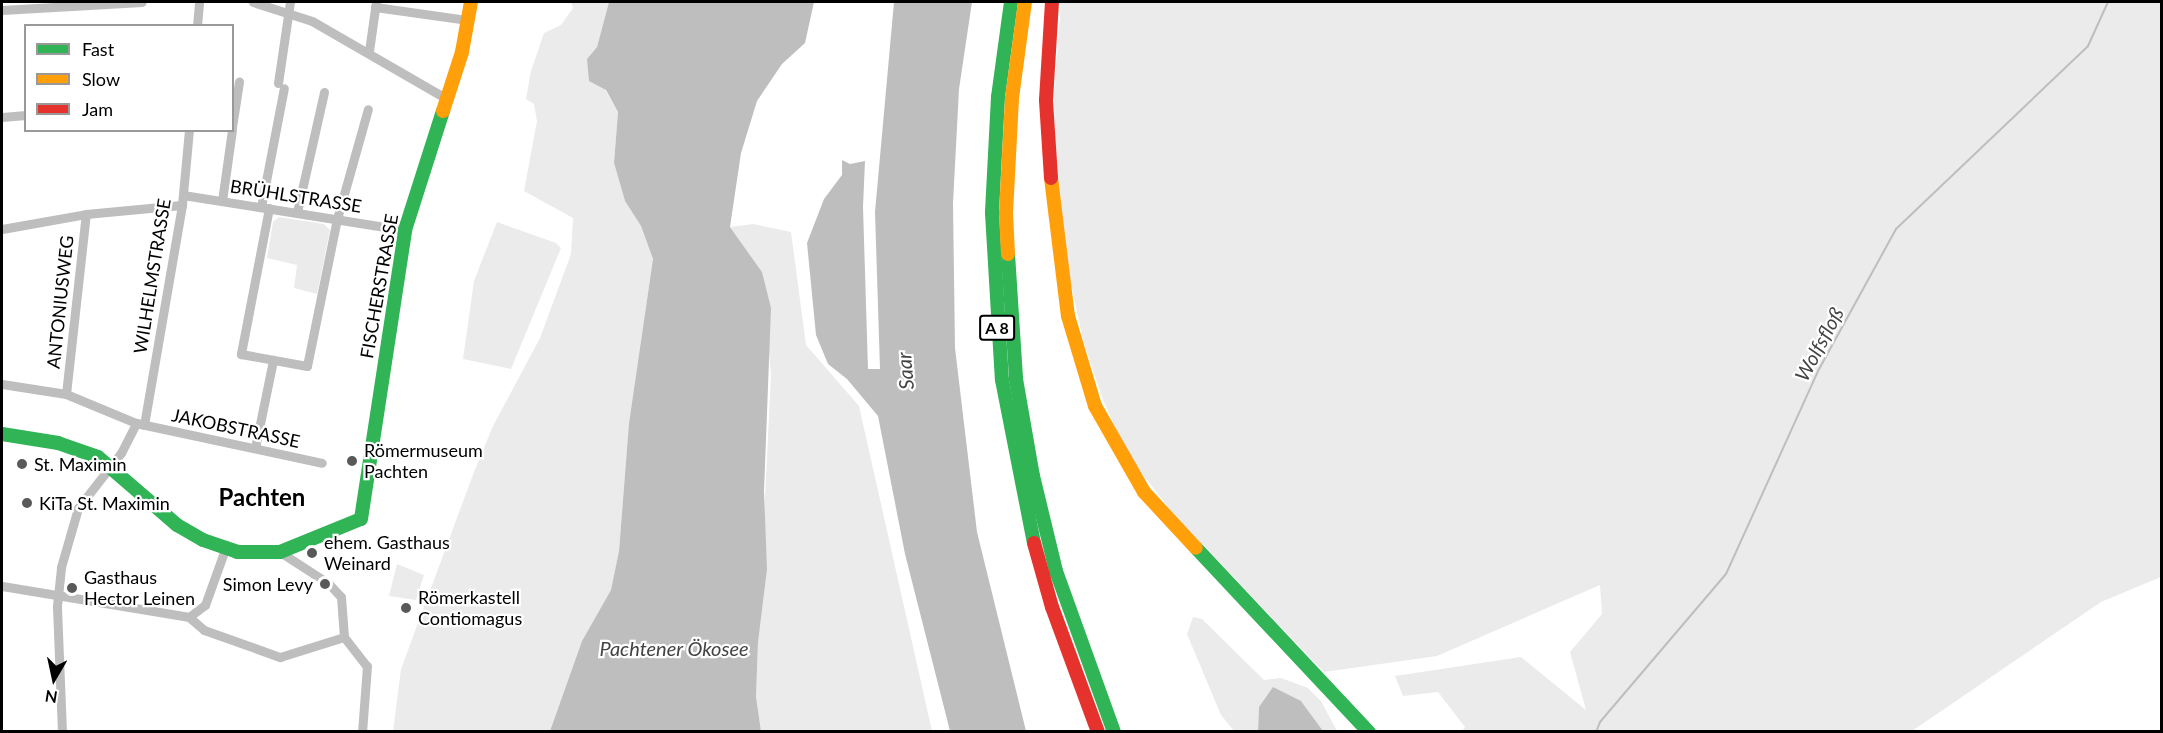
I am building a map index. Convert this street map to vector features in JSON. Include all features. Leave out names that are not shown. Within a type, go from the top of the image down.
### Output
[{"type":"main road","name":"FISCHERSTRASSE","points":[[280,552],[346,528],[365,513],[384,351],[405,230],[447,99],[471,2]]},
{"type":"main road","name":"A 8","points":[[1011,2],[994,154],[993,245],[997,331],[1021,490],[1072,644],[1093,680],[1114,732]]},
{"type":"main road","name":"A 8","points":[[1025,2],[1008,154],[1006,245],[1011,330],[1023,428],[1040,511],[1072,644],[1079,684],[1098,732]]},
{"type":"main road","points":[[1052,2],[1046,100],[1053,219],[1068,316],[1095,406],[1108,435],[1144,492],[1369,732]]},
{"type":"main road","points":[[2,434],[58,443],[98,458],[177,525],[225,549],[252,555],[280,552]]},
{"type":"street","points":[[2,10],[71,4],[142,2]]},
{"type":"street","points":[[197,24],[199,2]]},
{"type":"street","points":[[253,2],[290,6],[447,99]]},
{"type":"street","points":[[369,51],[375,4],[468,20]]},
{"type":"street","points":[[290,6],[265,207],[241,354],[307,366],[337,219],[368,109]]},
{"type":"street","points":[[234,116],[239,82]]},
{"type":"street","points":[[297,212],[324,92]]},
{"type":"street","points":[[2,117],[24,115]]},
{"type":"street","name":"WILHELMSTRASSE","points":[[62,732],[57,595],[78,508],[140,424],[182,200],[189,132]]},
{"type":"street","points":[[222,201],[232,132]]},
{"type":"street","name":"BRÜHLSTRASSE","points":[[2,229],[182,200],[222,201],[405,230]]},
{"type":"street","name":"ANTONIUSWEG","points":[[66,394],[86,214]]},
{"type":"street","points":[[255,448],[273,360]]},
{"type":"street","name":"JAKOBSTRASSE","points":[[2,384],[66,394],[140,424],[322,463]]},
{"type":"street","points":[[189,617],[205,605],[225,549]]},
{"type":"street","points":[[280,552],[337,590],[344,615],[344,637],[367,666],[362,732]]},
{"type":"street","points":[[2,586],[189,617],[204,630],[280,657],[344,637]]},
{"type":"shaded area","points":[[571,2],[609,2],[597,47],[587,59],[618,112],[614,163],[625,201],[641,226],[653,259],[629,423],[619,551],[611,591],[582,641],[550,731],[393,732],[401,669],[474,472],[493,426],[540,338],[571,254],[573,218],[524,191],[537,121],[534,104],[526,99],[531,71],[544,33],[561,25],[573,8]]},
{"type":"shaded area","points":[[1061,2],[2161,2],[2161,577],[2101,602],[1912,731],[1462,731],[1465,727],[1438,692],[1403,696],[1395,676],[1521,657],[1586,710],[1570,652],[1602,614],[1600,585],[1437,656],[1324,672],[1173,513],[1129,457],[1103,400],[1083,340],[1066,260],[1056,177],[1054,94]]},
{"type":"shaded area","points":[[279,217],[324,224],[330,230],[317,294],[294,288],[297,265],[267,258],[273,222]]},
{"type":"shaded area","points":[[497,222],[556,243],[561,248],[511,369],[463,359],[474,281]]},
{"type":"shaded area","points":[[753,224],[791,232],[806,345],[859,406],[932,731],[761,731],[756,697],[771,375],[762,272],[730,227]]},
{"type":"shaded area","points":[[397,564],[424,575],[416,600],[389,596]]},
{"type":"shaded area","points":[[1193,617],[1202,619],[1264,680],[1281,678],[1308,688],[1321,701],[1337,731],[1323,731],[1301,701],[1259,707],[1258,731],[1234,731],[1221,715],[1187,634]]},
{"type":"water","name":"Pachtener Ökosee","points":[[609,2],[814,2],[805,43],[782,64],[757,101],[741,153],[730,227],[762,272],[771,308],[764,491],[767,569],[758,642],[756,697],[761,731],[550,731],[582,641],[611,590],[619,551],[629,423],[653,259],[641,226],[625,201],[614,163],[618,112],[606,90],[589,81],[587,59],[597,47]]},
{"type":"water","name":"Saar","points":[[894,2],[972,2],[959,89],[953,203],[955,348],[977,532],[1026,731],[950,731],[905,554],[878,416],[847,379],[828,364],[816,335],[807,243],[824,199],[842,175],[842,160],[850,164],[865,161],[863,207],[868,369],[880,369],[875,212]]},
{"type":"water","points":[[1273,687],[1301,701],[1323,731],[1258,731],[1259,707]]},
{"type":"waterway","name":"Wolfsfloß","points":[[1596,732],[1600,722],[1726,574],[1818,371],[1896,229],[2088,46],[2108,2]]},
{"type":"traffic: fast","points":[[1011,2],[998,97],[992,213],[1002,380],[1034,543]]},
{"type":"traffic: fast","points":[[2,434],[58,443],[98,457],[177,525],[203,540],[237,552],[280,552],[361,519],[405,230],[443,111]]},
{"type":"traffic: fast","points":[[1008,254],[1016,379],[1033,476],[1056,571],[1114,732]]},
{"type":"traffic: fast","points":[[1196,548],[1369,732]]},
{"type":"traffic: slow","points":[[443,111],[462,52],[471,2]]},
{"type":"traffic: slow","points":[[1008,254],[1006,213],[1012,98],[1025,2]]},
{"type":"traffic: slow","points":[[1051,178],[1068,316],[1095,406],[1144,492],[1196,548]]},
{"type":"traffic: jam","points":[[1051,178],[1046,100],[1052,2]]},
{"type":"traffic: jam","points":[[1034,543],[1052,607],[1098,732]]},
{"type":"place","name":"Römermuseum Pachten","points":[[352,461]]},
{"type":"place","name":"St. Maximin","points":[[22,464]]},
{"type":"place","name":"KiTa St. Maximin","points":[[27,503]]},
{"type":"place","name":"ehem. Gasthaus Weinard","points":[[312,553]]},
{"type":"place","name":"Simon Levy","points":[[325,584]]},
{"type":"place","name":"Gasthaus Hector Leinen","points":[[72,588]]},
{"type":"place","name":"Römerkastell Contiomagus","points":[[406,608]]},
{"type":"district","name":"Pachten","points":[[262,497]]}]
